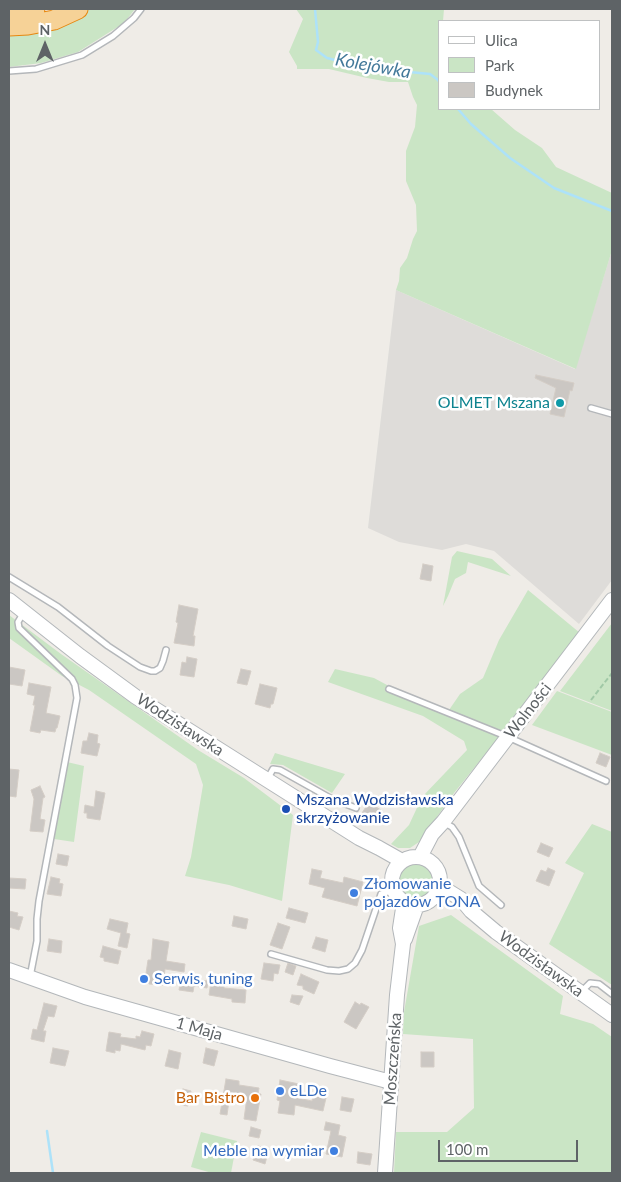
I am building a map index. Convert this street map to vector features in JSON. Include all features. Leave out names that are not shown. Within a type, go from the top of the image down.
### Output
[{"type":"highway","points":[[9,11],[35,9]]},
{"type":"highway","points":[[9,26],[54,20],[78,9]]},
{"type":"main road","name":"Wodzisławska","points":[[9,600],[136,697],[359,838],[402,861]]},
{"type":"main road","name":"Wolności","points":[[426,860],[432,834],[612,600]]},
{"type":"main road","name":"Wodzisławska","points":[[359,838],[393,873]]},
{"type":"main road","points":[[409,858],[426,860],[438,872],[440,886],[433,898],[427,902],[411,904],[398,897],[394,890],[393,873],[402,861],[409,858]]},
{"type":"main road","name":"Wodzisławska","points":[[440,886],[461,899],[471,911],[496,932],[612,1015]]},
{"type":"main road","name":"Wodzisławska","points":[[433,898],[471,911]]},
{"type":"main road","name":"Moszczeńska","points":[[385,1173],[397,995],[403,944],[400,928],[411,904]]},
{"type":"main road","name":"1 Maja","points":[[9,970],[85,997],[391,1082]]},
{"type":"lane","points":[[9,71],[36,69],[82,55],[113,36],[134,18],[141,9]]},
{"type":"lane","points":[[591,408],[612,414]]},
{"type":"lane","points":[[9,577],[58,607],[140,668],[155,671],[160,668],[166,650]]},
{"type":"lane","points":[[24,612],[18,622],[19,628],[72,679],[77,698],[39,901],[37,919],[38,941],[30,978]]},
{"type":"lane","points":[[389,689],[508,737],[606,781]]},
{"type":"lane","points":[[267,781],[273,769],[280,770],[330,798],[356,808]]},
{"type":"lane","points":[[443,822],[452,827],[459,837],[479,886],[501,905]]},
{"type":"lane","points":[[271,954],[327,970],[339,971],[348,969],[355,963],[362,950],[381,894],[394,890]]},
{"type":"lane","points":[[581,992],[590,982],[598,984],[612,994]]},
{"type":"path","points":[[591,700],[612,673]]},
{"type":"shaded area","points":[[612,250],[612,580],[579,624],[494,551],[466,544],[442,550],[399,542],[368,528],[396,290],[575,369]]},
{"type":"green space","points":[[88,9],[135,9],[124,23],[78,52],[41,63],[9,67],[9,34],[81,14]]},
{"type":"green space","points":[[296,9],[444,9],[443,20],[438,20],[438,110],[492,110],[515,130],[542,148],[556,167],[612,193],[612,250],[576,369],[396,290],[400,268],[407,258],[417,231],[416,205],[406,181],[406,151],[415,127],[417,105],[408,82],[389,82],[329,69],[297,69],[289,52],[303,19]]},
{"type":"green space","points":[[457,551],[492,559],[511,576],[468,562],[466,573],[455,579],[443,606],[452,557]]},
{"type":"green space","points":[[528,590],[580,633],[502,731],[449,710],[460,694],[483,678],[499,640]]},
{"type":"green space","points":[[9,615],[61,654],[198,750],[244,778],[293,815],[282,901],[229,885],[185,876],[191,857],[203,785],[196,764],[89,690],[62,676],[9,638]]},
{"type":"green space","points":[[612,623],[612,711],[560,691]]},
{"type":"green space","points":[[335,669],[374,678],[387,685],[385,691],[499,737],[454,793],[419,842],[410,848],[398,848],[391,844],[409,825],[422,797],[467,750],[464,741],[423,716],[328,682]]},
{"type":"green space","points":[[557,691],[612,712],[612,755],[532,725]]},
{"type":"green space","points":[[275,753],[345,774],[332,793],[283,765],[270,764]]},
{"type":"green space","points":[[67,762],[84,766],[74,842],[54,839]]},
{"type":"green space","points":[[592,824],[612,832],[612,985],[549,944],[584,873],[565,863]]},
{"type":"green space","points":[[416,863],[429,868],[434,881],[429,894],[416,899],[403,894],[398,881],[403,868]]},
{"type":"green space","points":[[451,915],[563,996],[560,1014],[593,1024],[612,1037],[612,1173],[394,1173],[396,1132],[447,1132],[474,1108],[473,1039],[403,1034],[404,1012],[419,926]]},
{"type":"green space","points":[[201,1132],[237,1141],[231,1173],[212,1173],[191,1167]]},
{"type":"building","name":"OLMET Mszana","points":[[536,375],[574,383],[572,391],[570,390],[564,417],[550,414],[556,388],[535,378]]},
{"type":"building","points":[[423,564],[433,566],[431,581],[420,579]]},
{"type":"building","points":[[179,605],[198,609],[193,636],[195,636],[194,646],[174,643]]},
{"type":"building","points":[[187,657],[197,659],[194,677],[180,675],[182,662],[186,663]]},
{"type":"building","points":[[9,667],[25,670],[22,686],[9,684]]},
{"type":"building","points":[[241,669],[251,671],[247,685],[237,683]]},
{"type":"building","points":[[29,683],[51,687],[46,713],[60,716],[55,732],[41,730],[40,733],[30,731],[35,696],[27,694]]},
{"type":"building","points":[[260,684],[277,688],[273,704],[271,704],[270,708],[255,704]]},
{"type":"building","points":[[89,733],[98,735],[97,743],[100,744],[97,756],[81,753],[83,741],[87,741]]},
{"type":"building","points":[[600,753],[610,757],[606,767],[596,763]]},
{"type":"building","points":[[9,769],[19,770],[16,797],[9,796]]},
{"type":"building","points":[[40,786],[45,797],[43,798],[40,819],[45,820],[43,832],[30,831],[34,799],[31,790]]},
{"type":"building","points":[[96,791],[105,793],[100,820],[87,818],[87,813],[84,813],[85,805],[94,807]]},
{"type":"building","points":[[371,799],[378,803],[376,807],[381,810],[375,821],[362,813]]},
{"type":"building","points":[[541,843],[553,848],[549,857],[537,852]]},
{"type":"building","points":[[58,854],[69,856],[67,866],[56,864]]},
{"type":"building","points":[[548,868],[555,871],[549,886],[536,881],[541,870],[546,872]]},
{"type":"building","points":[[312,869],[322,871],[320,878],[343,883],[344,877],[363,882],[357,906],[322,897],[325,888],[309,884]]},
{"type":"building","points":[[51,877],[60,879],[59,883],[63,884],[61,896],[47,894]]},
{"type":"building","points":[[9,878],[26,879],[25,889],[9,888]]},
{"type":"building","points":[[289,908],[308,913],[305,923],[286,918]]},
{"type":"building","points":[[9,911],[18,913],[17,916],[23,917],[19,930],[9,927]]},
{"type":"building","points":[[234,916],[248,919],[246,929],[232,926]]},
{"type":"building","points":[[110,919],[128,923],[126,933],[130,934],[127,948],[118,946],[121,933],[107,929]]},
{"type":"building","points":[[278,923],[290,927],[282,949],[270,945]]},
{"type":"building","points":[[316,937],[328,940],[325,952],[312,948]]},
{"type":"building","points":[[49,939],[62,941],[61,953],[47,951]]},
{"type":"building","points":[[153,939],[169,942],[166,961],[185,964],[184,972],[165,969],[163,985],[149,984],[149,981],[145,980],[148,960],[151,960]]},
{"type":"building","points":[[103,946],[121,951],[118,964],[104,961],[104,958],[100,957]]},
{"type":"building","points":[[264,963],[280,965],[278,974],[274,973],[273,981],[261,979]]},
{"type":"building","points":[[288,963],[296,966],[293,975],[285,972]]},
{"type":"building","points":[[301,974],[319,982],[314,994],[303,989],[303,986],[297,985]]},
{"type":"building","points":[[181,978],[208,981],[207,988],[194,986],[193,992],[179,990]]},
{"type":"building","points":[[211,982],[224,984],[224,988],[246,990],[245,1003],[232,1002],[232,999],[209,995]]},
{"type":"building","points":[[292,995],[303,996],[299,1005],[290,1002]]},
{"type":"building","points":[[355,1002],[369,1007],[356,1029],[344,1022]]},
{"type":"building","points":[[44,1003],[57,1006],[54,1017],[48,1016],[43,1031],[46,1031],[44,1042],[31,1039],[33,1029],[37,1030]]},
{"type":"building","points":[[142,1031],[154,1034],[151,1046],[146,1045],[145,1050],[121,1044],[120,1051],[115,1050],[115,1053],[106,1051],[109,1032],[121,1034],[120,1037],[136,1039],[136,1036],[140,1037]]},
{"type":"building","points":[[53,1048],[69,1051],[65,1066],[50,1063]]},
{"type":"building","points":[[206,1048],[218,1051],[214,1066],[203,1063]]},
{"type":"building","points":[[169,1050],[181,1053],[178,1069],[165,1066]]},
{"type":"building","points":[[421,1052],[434,1052],[434,1067],[421,1067]]},
{"type":"building","points":[[226,1079],[239,1081],[239,1085],[259,1088],[258,1094],[261,1094],[256,1121],[244,1119],[247,1097],[230,1094],[227,1115],[220,1114]]},
{"type":"building","points":[[280,1080],[299,1084],[297,1098],[312,1101],[313,1095],[326,1098],[323,1111],[295,1105],[294,1115],[278,1113],[280,1101],[277,1100]]},
{"type":"building","points":[[183,1089],[191,1091],[188,1106],[180,1105]]},
{"type":"building","points":[[342,1097],[354,1099],[351,1112],[340,1110]]},
{"type":"building","points":[[326,1122],[340,1125],[338,1135],[346,1137],[342,1157],[326,1154],[331,1131],[324,1130]]},
{"type":"building","points":[[251,1127],[261,1130],[259,1138],[249,1136]]},
{"type":"building","points":[[258,1146],[269,1149],[265,1164],[253,1160]]},
{"type":"building","points":[[358,1152],[372,1154],[370,1165],[357,1163]]},
{"type":"waterway","name":"Kolejówka","points":[[315,9],[318,42],[316,50],[327,58],[351,64],[369,64],[385,72],[399,71],[430,74],[438,80]]},
{"type":"waterway","name":"Kolejówka","points":[[459,110],[471,124],[510,158],[554,188],[612,211]]},
{"type":"waterway","points":[[47,1131],[53,1173]]},
{"type":"place","name":"OLMET Mszana","points":[[560,403]]},
{"type":"place","name":"Mszana Wodzisławska skrzyżowanie","points":[[286,809]]},
{"type":"place","name":"Złomowanie pojazdów TONA","points":[[354,893]]},
{"type":"place","name":"Serwis, tuning","points":[[144,979]]},
{"type":"place","name":"eLDe","points":[[280,1091]]},
{"type":"place","name":"Bar Bistro","points":[[255,1098]]},
{"type":"place","name":"Meble na wymiar","points":[[334,1151]]}]
